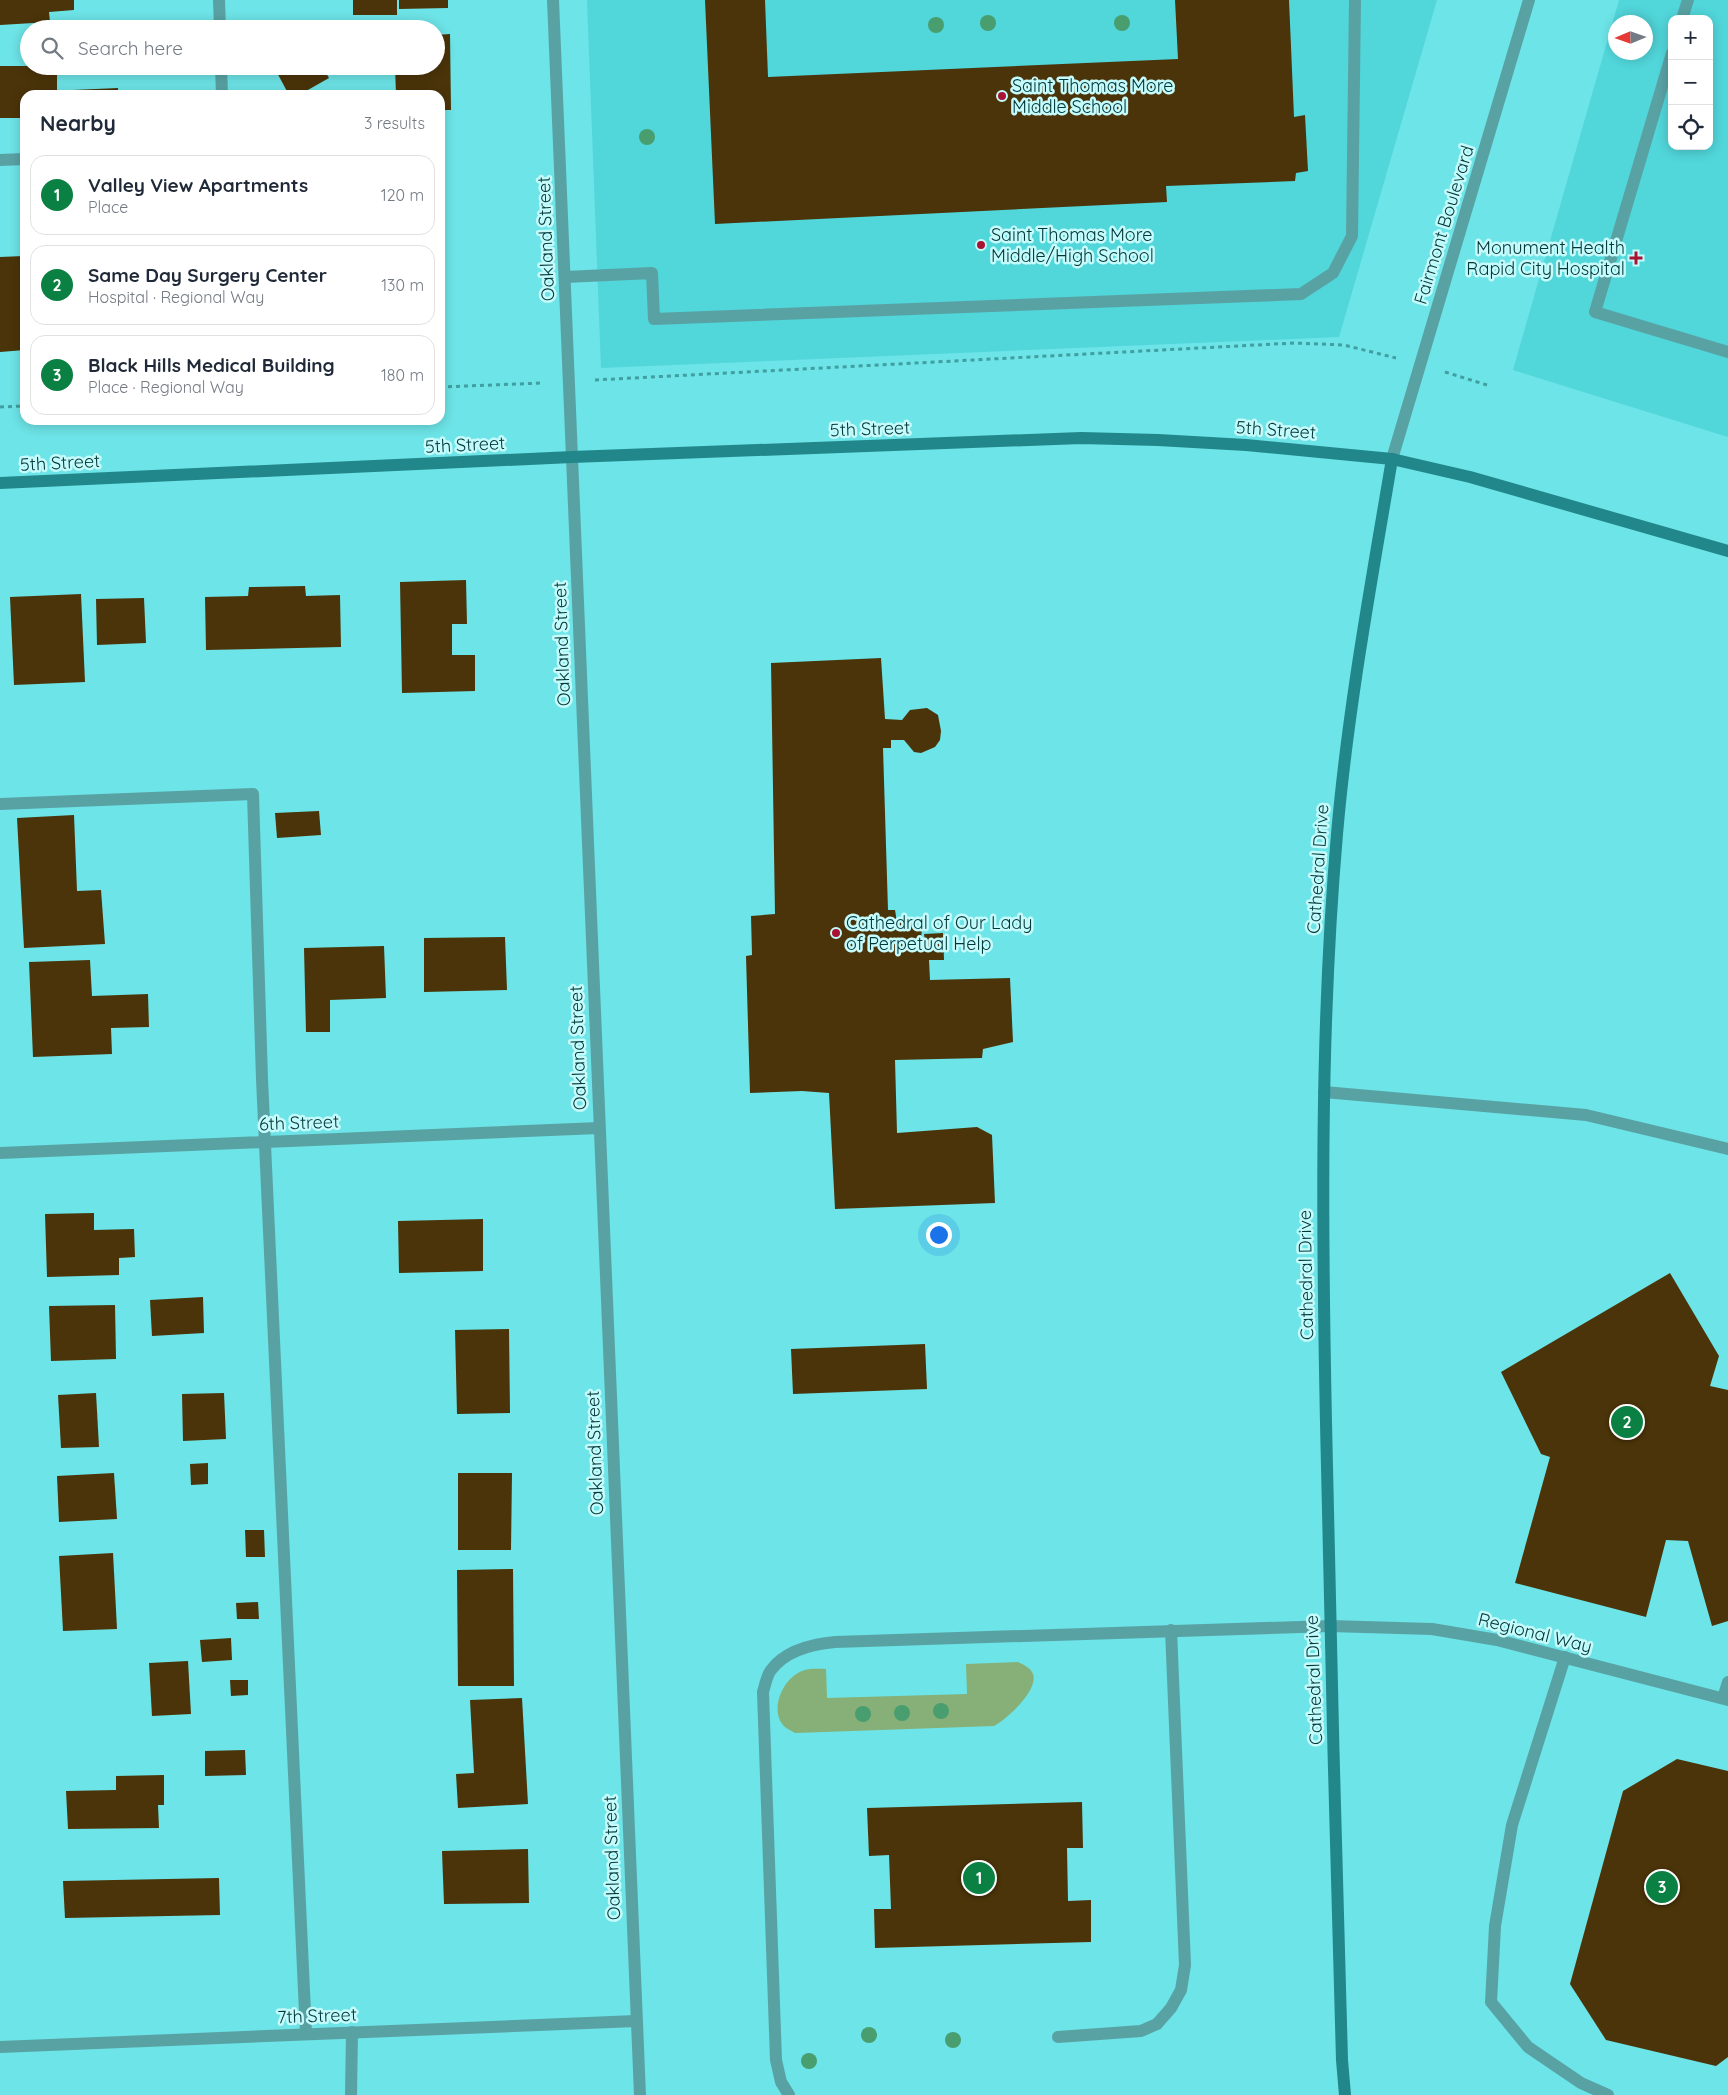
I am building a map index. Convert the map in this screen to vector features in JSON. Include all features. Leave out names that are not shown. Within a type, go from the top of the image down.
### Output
[{"type":"main road","name":"5th Street","points":[[0,483],[572,457],[1081,438],[1158,440],[1246,444],[1392,459],[1470,477],[1728,551]]},
{"type":"main road","name":"Cathedral Drive","points":[[1345,2095],[1342,2060],[1330,1626],[1324,1326],[1324,1092],[1332,898],[1348,726],[1392,459]]},
{"type":"street","points":[[219,0],[220,20]]},
{"type":"street","name":"Oakland Street","points":[[553,0],[640,2095]]},
{"type":"street","points":[[565,277],[652,273],[654,319],[1301,294],[1333,273],[1352,236],[1355,0]]},
{"type":"street","name":"Fairmont Boulevard","points":[[1392,459],[1529,0]]},
{"type":"street","points":[[1683,15],[1688,0]]},
{"type":"street","points":[[1670,60],[1595,312],[1728,352]]},
{"type":"street","points":[[221,75],[222,90]]},
{"type":"street","points":[[0,160],[20,159]]},
{"type":"street","points":[[0,804],[253,794],[266,1142],[306,2034]]},
{"type":"street","points":[[1324,1092],[1586,1115],[1728,1149]]},
{"type":"street","name":"6th Street","points":[[0,1153],[599,1128]]},
{"type":"street","name":"Regional Way","points":[[789,2095],[781,2082],[776,2060],[763,1692],[771,1670],[789,1654],[812,1644],[1171,1630],[1330,1626],[1432,1629],[1497,1640],[1726,1699]]},
{"type":"street","points":[[1058,2036],[1141,2030],[1157,2024],[1171,2008],[1181,1990],[1185,1965],[1171,1630]]},
{"type":"street","points":[[1564,1657],[1512,1825],[1495,1926],[1491,2002],[1528,2047],[1581,2083],[1608,2095]]},
{"type":"street","points":[[1726,1699],[1728,1682]]},
{"type":"street","name":"7th Street","points":[[0,2047],[636,2021]]},
{"type":"street","points":[[351,2095],[352,2032]]},
{"type":"path","points":[[445,387],[569,382],[1294,343],[1337,344],[1361,348],[1488,385]]},
{"type":"path","points":[[0,407],[20,406]]},
{"type":"shaded area","name":"Saint Thomas More Middle/High School","points":[[587,0],[1437,0],[1339,337],[601,368]]},
{"type":"shaded area","name":"Monument Health Rapid City Hospital","points":[[1619,0],[1728,0],[1728,437],[1513,370],[1608,38],[1608,60],[1653,60],[1653,15],[1615,15]]},
{"type":"green space","points":[[1018,1662],[1032,1672],[1034,1681],[1020,1704],[1006,1718],[994,1726],[795,1733],[785,1727],[780,1720],[778,1712],[780,1696],[789,1680],[808,1669],[826,1669],[827,1698],[967,1694],[966,1664]]},
{"type":"building","points":[[0,0],[74,0],[74,10],[49,12],[50,20],[20,20],[20,24],[0,25]]},
{"type":"building","points":[[353,0],[397,0],[397,15],[353,15]]},
{"type":"building","points":[[399,0],[448,0],[448,8],[399,9]]},
{"type":"building","name":"Saint Thomas More Middle School","points":[[705,0],[765,0],[768,77],[1178,59],[1175,0],[1289,0],[1294,117],[1305,115],[1308,171],[1296,173],[1295,181],[1166,186],[1167,202],[715,224]]},
{"type":"building","points":[[445,34],[450,34],[451,110],[445,110],[445,90],[396,90],[395,75],[445,75]]},
{"type":"building","points":[[0,66],[20,66],[20,75],[57,75],[57,90],[20,90],[20,118],[0,118]]},
{"type":"building","points":[[278,75],[327,75],[329,78],[308,90],[286,90]]},
{"type":"building","points":[[118,88],[118,90],[73,90]]},
{"type":"building","points":[[20,256],[20,350],[0,352],[0,257]]},
{"type":"building","points":[[466,580],[467,624],[452,624],[452,655],[475,655],[475,691],[402,693],[400,582]]},
{"type":"building","points":[[305,586],[306,596],[340,595],[341,647],[206,650],[205,597],[248,596],[249,587]]},
{"type":"building","points":[[81,594],[85,682],[14,685],[10,597]]},
{"type":"building","points":[[144,598],[146,643],[97,645],[96,599]]},
{"type":"building","name":"Cathedral of Our Lady of Perpetual Help","points":[[881,658],[885,719],[902,720],[910,710],[927,708],[938,715],[941,731],[940,740],[935,747],[921,753],[914,752],[904,740],[891,740],[891,748],[883,748],[888,910],[895,910],[897,922],[912,921],[912,928],[922,928],[921,940],[925,941],[924,934],[943,933],[944,960],[929,960],[930,980],[1010,978],[1013,1042],[983,1049],[982,1058],[895,1060],[897,1133],[977,1127],[992,1135],[995,1203],[835,1209],[829,1093],[802,1091],[750,1093],[746,956],[752,955],[751,916],[775,914],[771,663]]},
{"type":"building","points":[[319,811],[321,835],[277,838],[275,813]]},
{"type":"building","points":[[74,815],[77,891],[101,890],[105,944],[24,948],[17,818]]},
{"type":"building","points":[[505,937],[507,990],[424,992],[424,938]]},
{"type":"building","points":[[384,946],[386,998],[330,1000],[330,1032],[306,1032],[304,948]]},
{"type":"building","points":[[90,960],[92,996],[148,994],[149,1027],[111,1028],[112,1054],[33,1057],[29,962]]},
{"type":"building","points":[[94,1213],[94,1230],[134,1229],[135,1257],[119,1258],[119,1275],[47,1277],[45,1214]]},
{"type":"building","points":[[483,1219],[483,1271],[399,1273],[398,1221]]},
{"type":"building","points":[[1670,1273],[1719,1356],[1710,1386],[1728,1390],[1728,1621],[1712,1626],[1688,1541],[1666,1540],[1646,1617],[1515,1583],[1550,1457],[1541,1454],[1501,1372]]},
{"type":"building","points":[[203,1297],[204,1333],[152,1336],[150,1300]]},
{"type":"building","points":[[115,1305],[116,1359],[51,1361],[49,1306]]},
{"type":"building","points":[[509,1329],[510,1413],[457,1414],[455,1330]]},
{"type":"building","points":[[925,1344],[927,1389],[793,1394],[791,1349]]},
{"type":"building","points":[[96,1393],[99,1447],[61,1448],[58,1395]]},
{"type":"building","points":[[224,1393],[226,1439],[183,1441],[182,1394]]},
{"type":"building","points":[[208,1463],[208,1484],[191,1485],[190,1464]]},
{"type":"building","points":[[114,1473],[117,1519],[59,1522],[57,1476]]},
{"type":"building","points":[[458,1473],[512,1473],[511,1550],[458,1550]]},
{"type":"building","points":[[245,1530],[264,1530],[265,1557],[246,1557]]},
{"type":"building","points":[[113,1553],[117,1629],[63,1631],[59,1556]]},
{"type":"building","points":[[513,1569],[514,1686],[458,1686],[457,1570]]},
{"type":"building","points":[[258,1602],[259,1619],[237,1619],[236,1603]]},
{"type":"building","points":[[231,1638],[232,1660],[202,1662],[200,1640]]},
{"type":"building","points":[[188,1661],[191,1714],[152,1716],[149,1663]]},
{"type":"building","points":[[230,1680],[248,1680],[248,1695],[231,1696]]},
{"type":"building","points":[[522,1698],[528,1804],[458,1808],[456,1774],[474,1773],[470,1700]]},
{"type":"building","points":[[245,1750],[246,1775],[205,1776],[205,1751]]},
{"type":"building","points":[[1677,1759],[1728,1771],[1728,2057],[1716,2066],[1606,2040],[1570,1984],[1623,1791]]},
{"type":"building","points":[[164,1775],[164,1805],[158,1805],[159,1828],[68,1829],[66,1791],[116,1790],[116,1776]]},
{"type":"building","points":[[1082,1802],[1083,1848],[1067,1848],[1068,1901],[1091,1900],[1091,1942],[875,1948],[874,1909],[891,1909],[889,1855],[869,1856],[867,1808]]},
{"type":"building","points":[[528,1849],[529,1903],[444,1904],[442,1851]]},
{"type":"building","points":[[219,1878],[220,1915],[65,1918],[63,1881]]},
{"type":"place","name":"Saint Thomas More Middle School","points":[[1002,96]]},
{"type":"place","name":"Saint Thomas More Middle/High School","points":[[981,245]]},
{"type":"place","name":"Monument Health Rapid City Hospital","points":[[1636,258]]},
{"type":"place","name":"Cathedral of Our Lady of Perpetual Help","points":[[836,933]]},
{"type":"place","name":"Same Day Surgery Center","points":[[1627,1422]]},
{"type":"place","name":"Valley View Apartments","points":[[979,1878]]},
{"type":"place","name":"Black Hills Medical Building","points":[[1662,1887]]}]
